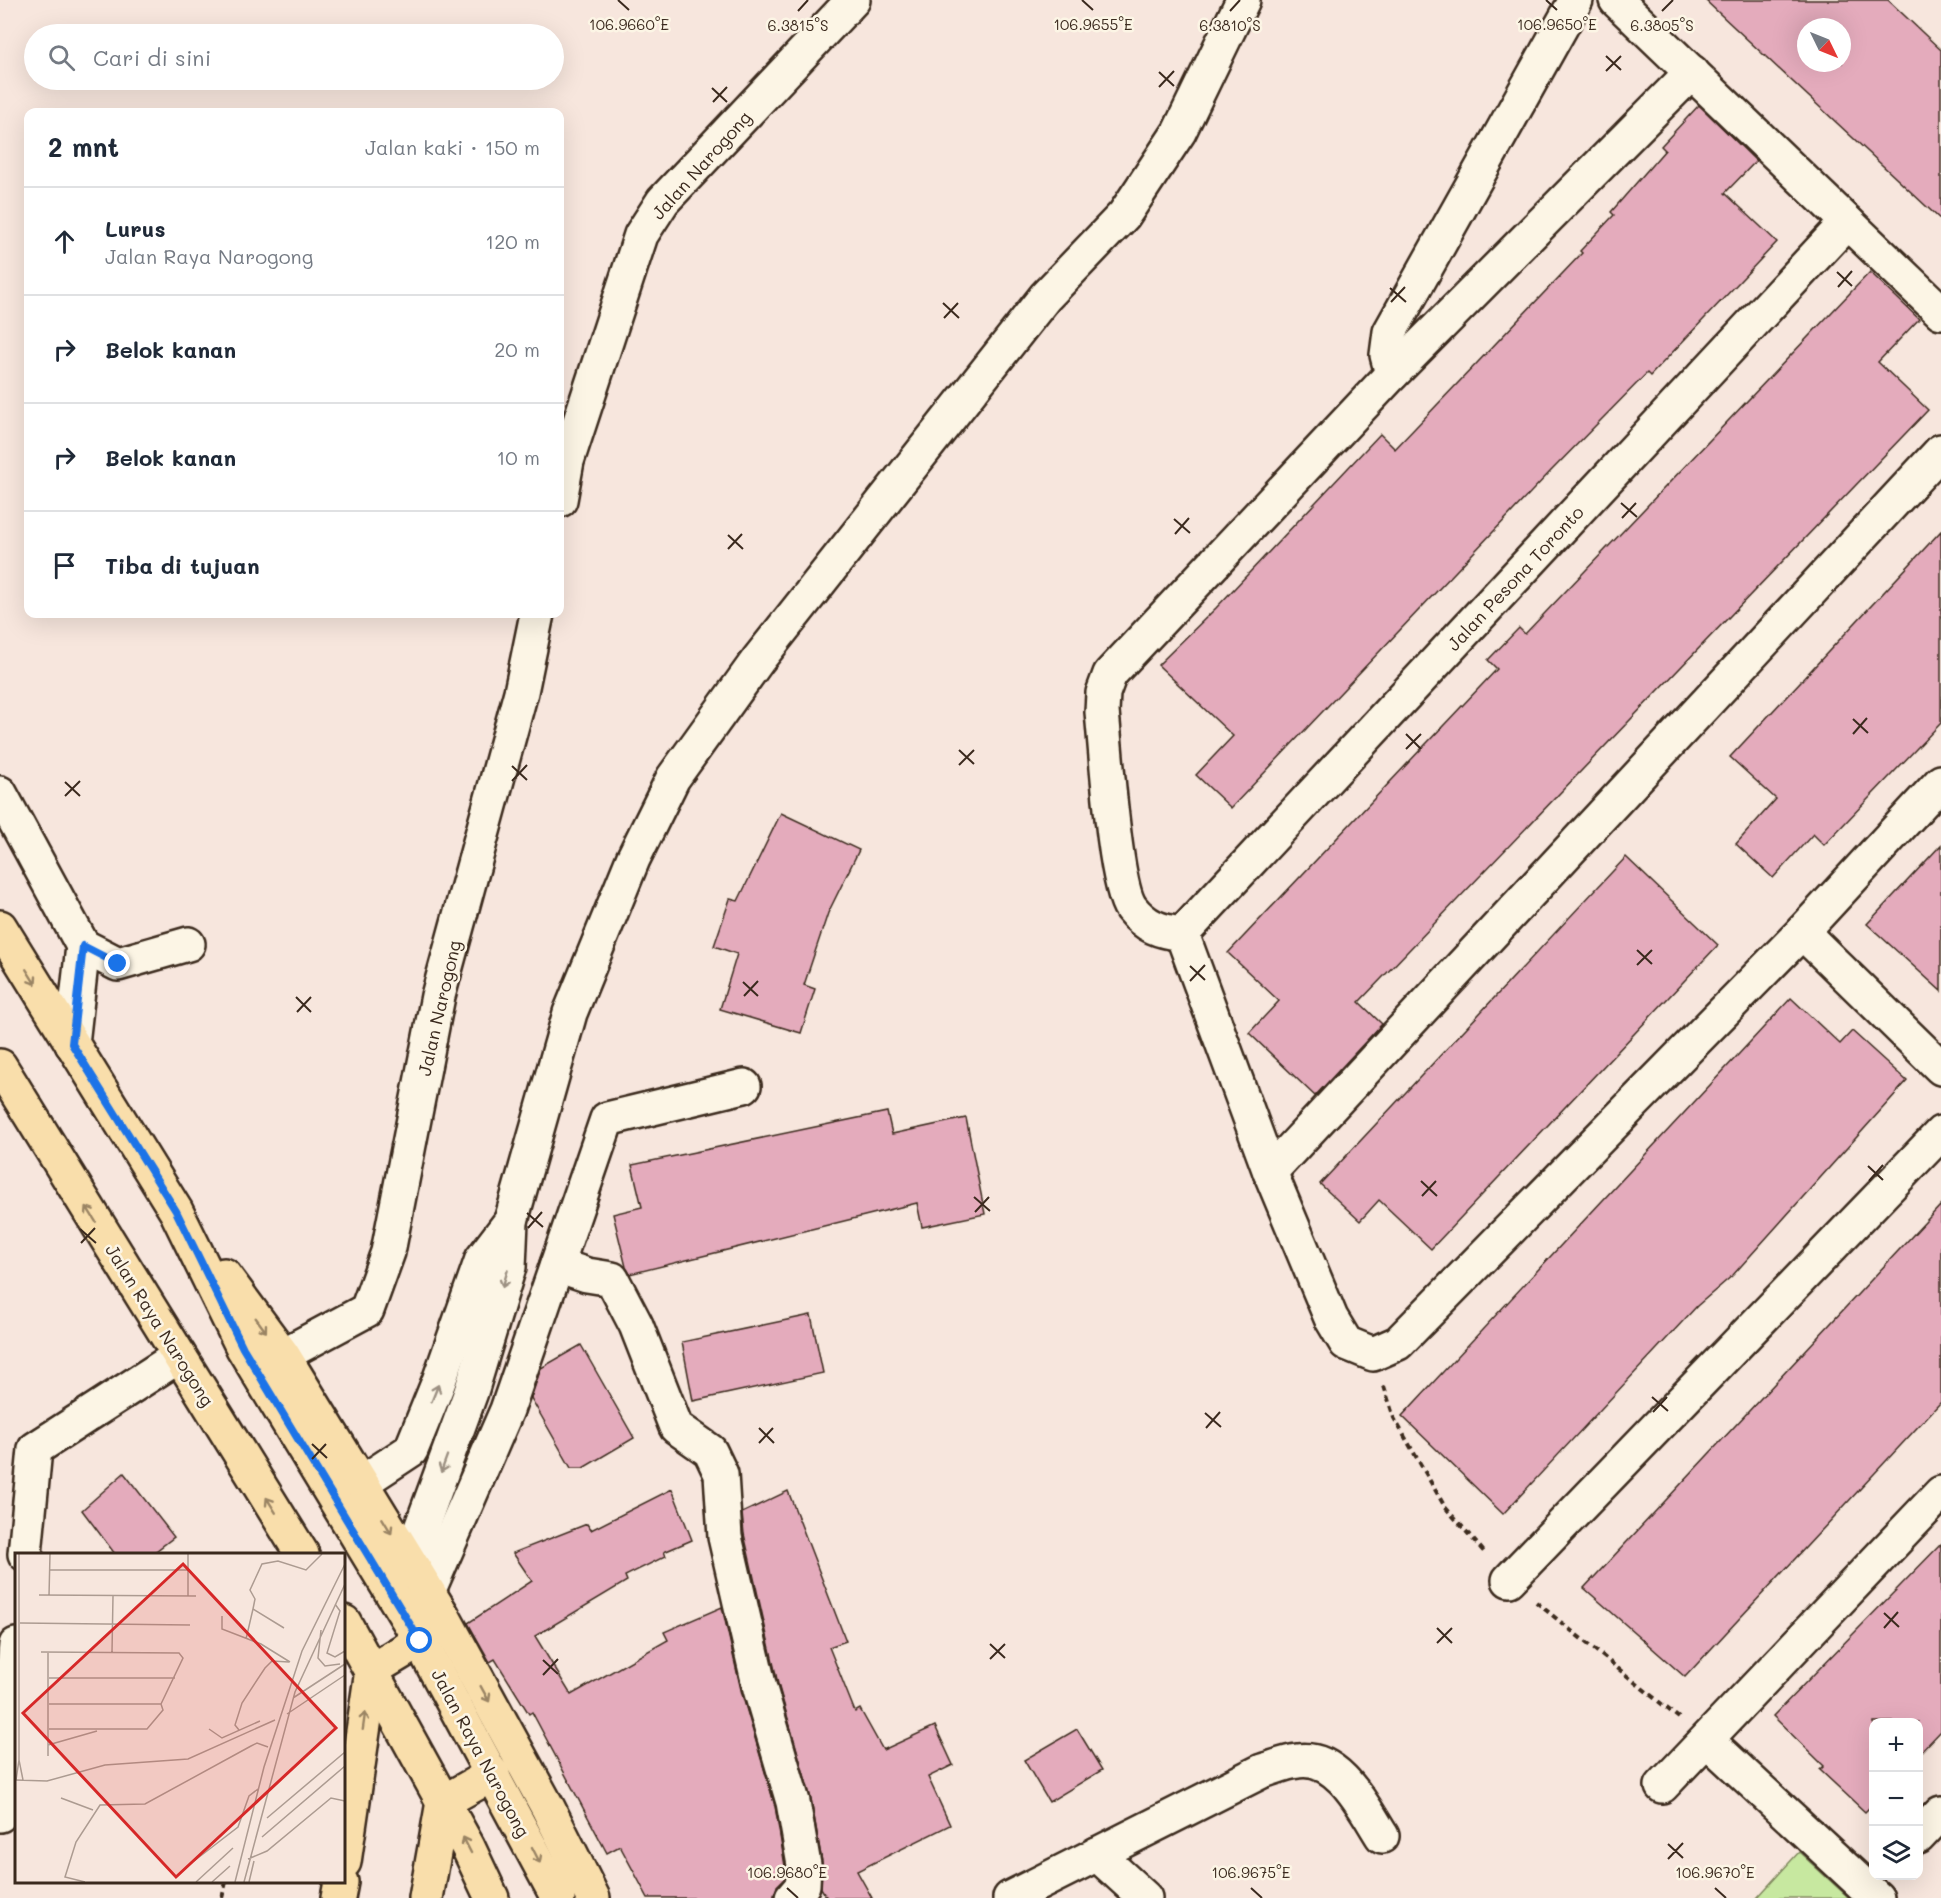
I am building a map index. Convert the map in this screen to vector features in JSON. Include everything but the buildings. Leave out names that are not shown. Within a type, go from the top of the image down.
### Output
[{"type":"main road","name":"Jalan Raya Narogong","points":[[0,927],[176,1211],[243,1348],[420,1641],[558,1898]]},
{"type":"main road","name":"Jalan Raya Narogong","points":[[0,1066],[301,1553]]},
{"type":"main road","points":[[176,1211],[283,1355],[409,1561],[548,1808],[593,1898]]},
{"type":"main road","points":[[345,1624],[443,1802],[492,1898]]},
{"type":"main road","points":[[372,1670],[420,1641]]},
{"type":"main road","points":[[345,1855],[372,1670]]},
{"type":"main road","points":[[443,1802],[493,1774]]},
{"type":"main road","points":[[426,1898],[443,1802]]},
{"type":"main road","points":[[338,1898],[341,1883]]},
{"type":"street","name":"Jalan Narogong","points":[[564,478],[567,461],[641,235],[663,201],[853,0]]},
{"type":"street","points":[[409,1561],[471,1392],[509,1267],[511,1221],[570,1013],[633,860],[673,778],[758,660],[1045,297],[1124,215],[1179,132],[1243,0]]},
{"type":"street","points":[[1392,374],[1387,355],[1390,332],[1576,0]]},
{"type":"street","points":[[1616,0],[1941,312]]},
{"type":"street","points":[[1692,72],[1392,374],[1110,674],[1103,693],[1102,712],[1120,876],[1130,907],[1156,931],[1182,934],[1270,1172],[1331,1318],[1346,1343],[1373,1354],[1398,1343],[1802,932],[1941,782]]},
{"type":"street","name":"Jalan Pesona Toronto","points":[[1182,934],[1847,222]]},
{"type":"street","points":[[1270,1172],[1941,451]]},
{"type":"street","name":"Jalan Narogong","points":[[283,1355],[367,1310],[387,1252],[438,996],[521,692],[536,618]]},
{"type":"street","points":[[0,793],[83,946],[118,964],[188,944]]},
{"type":"street","points":[[1802,932],[1941,1068]]},
{"type":"street","points":[[72,1044],[83,946]]},
{"type":"street","points":[[428,1593],[507,1410],[607,1119],[744,1086]]},
{"type":"street","points":[[1509,1580],[1941,1133]]},
{"type":"street","points":[[361,1482],[411,1450],[440,1381],[482,1258],[511,1221]]},
{"type":"street","points":[[557,1265],[587,1275],[612,1279],[636,1325],[676,1427],[710,1451],[721,1474],[724,1537],[760,1689],[793,1802],[804,1865],[803,1885],[792,1898]]},
{"type":"street","points":[[25,1553],[35,1449],[180,1356]]},
{"type":"street","points":[[1662,1786],[1708,1741],[1941,1493]]},
{"type":"street","points":[[0,1815],[15,1656]]},
{"type":"street","points":[[1708,1741],[1876,1888]]},
{"type":"street","points":[[1010,1898],[1262,1771],[1300,1760],[1324,1766],[1351,1787],[1382,1836]]},
{"type":"street","points":[[1923,1832],[1941,1813]]},
{"type":"street","points":[[1097,1854],[1145,1898]]},
{"type":"path","points":[[222,1898],[226,1883]]},
{"type":"green space","points":[[1799,1852],[1849,1898],[1757,1898]]},
{"type":"route","points":[[118,964],[83,946],[72,1044],[176,1211],[243,1348],[420,1641]]}]
